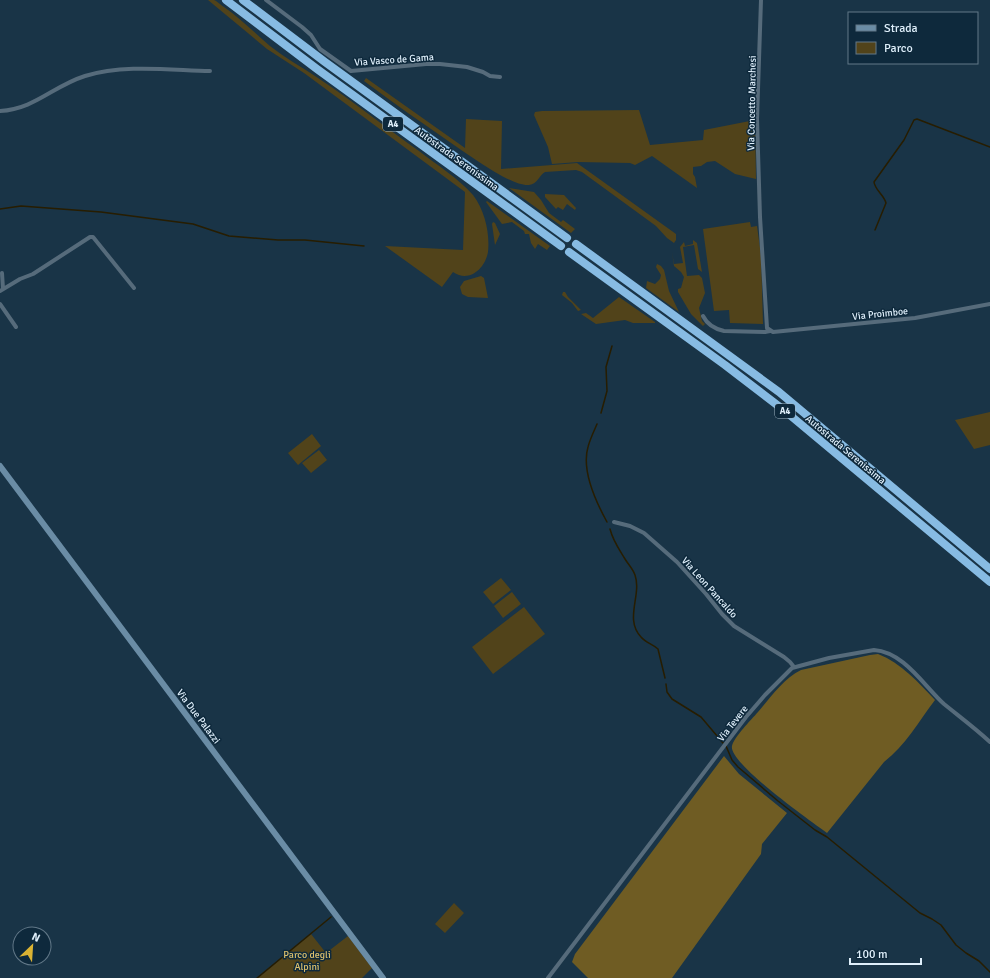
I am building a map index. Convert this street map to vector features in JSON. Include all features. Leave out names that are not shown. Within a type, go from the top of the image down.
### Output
[{"type":"highway","name":"Autostrada Serenissima","points":[[226,0],[317,70],[561,246]]},
{"type":"highway","name":"Autostrada Serenissima","points":[[243,0],[325,62],[567,238]]},
{"type":"highway","name":"Autostrada Serenissima","points":[[576,244],[779,392],[990,569]]},
{"type":"highway","name":"Autostrada Serenissima","points":[[569,252],[780,407],[990,582]]},
{"type":"street","name":"Via Vasco de Gama","points":[[266,0],[311,35],[320,49],[351,70],[440,64],[467,67],[490,76],[500,77]]},
{"type":"street","name":"Via Concetto Marchesi","points":[[761,0],[757,119],[767,328],[770,331]]},
{"type":"street","points":[[0,111],[14,110],[29,105],[70,82],[101,72],[146,69],[210,71]]},
{"type":"street","points":[[2,290],[20,279],[33,274],[90,237],[93,237],[134,288]]},
{"type":"street","points":[[2,273],[2,290]]},
{"type":"street","points":[[0,304],[16,327]]},
{"type":"street","name":"Via Proimboe","points":[[703,316],[709,324],[724,332],[773,332],[915,318],[990,304]]},
{"type":"street","name":"Via Due Palazzi","points":[[0,466],[383,978]]},
{"type":"street","name":"Via Leon Pancaldo","points":[[614,522],[630,526],[644,533],[677,562],[734,626],[784,657],[794,667]]},
{"type":"street","name":"Via Tevere","points":[[548,978],[746,717],[779,680],[794,667],[829,658],[880,650],[894,657],[913,671],[945,704],[990,742]]},
{"type":"green space","points":[[208,0],[218,2],[270,46],[344,96],[461,183],[477,201],[486,222],[488,252],[484,264],[480,269],[470,275],[465,276],[453,272],[442,287],[385,246],[463,250],[465,192],[304,73],[267,49]]},
{"type":"green space","points":[[366,78],[465,148],[466,119],[502,121],[501,169],[577,163],[676,234],[676,240],[674,243],[667,238],[656,226],[582,172],[576,170],[545,172],[534,183],[529,185],[512,181],[502,176],[470,156],[386,97],[364,81]]},
{"type":"green space","points":[[639,110],[650,145],[703,140],[704,130],[755,120],[756,179],[735,174],[715,161],[707,162],[701,166],[693,167],[693,174],[697,188],[652,156],[635,165],[630,163],[578,162],[552,164],[548,147],[534,115],[535,112],[542,111]]},
{"type":"green space","points":[[509,188],[534,192],[549,213],[561,222],[563,220],[575,229],[571,233]]},
{"type":"green space","points":[[545,194],[564,195],[576,208],[575,210],[567,204],[563,210],[558,207],[556,209],[545,197]]},
{"type":"green space","points":[[487,201],[550,246],[547,250],[538,244],[535,249],[531,243],[529,234],[525,234],[524,231],[512,222],[502,224],[486,202]]},
{"type":"green space","points":[[493,222],[495,223],[500,234],[495,245],[492,224]]},
{"type":"green space","points":[[750,222],[751,227],[757,226],[761,255],[763,324],[730,323],[729,310],[714,311],[703,229]]},
{"type":"green space","points":[[693,240],[697,243],[702,272],[698,269],[694,245],[683,247],[687,276],[699,275],[702,278],[705,293],[699,308],[702,321],[705,324],[703,326],[691,314],[678,292],[678,289],[681,288],[684,277],[674,266],[672,252],[674,264],[683,263],[680,247],[684,242],[685,246],[693,244]]},
{"type":"green space","points":[[657,264],[664,270],[669,291],[679,312],[646,288],[647,281],[655,284],[660,279],[661,275],[656,267]]},
{"type":"green space","points":[[481,276],[484,278],[488,298],[468,297],[462,294],[460,287],[464,281]]},
{"type":"green space","points":[[563,292],[565,292],[581,310],[578,311],[572,303],[562,295]]},
{"type":"green space","points":[[619,297],[655,323],[633,323],[625,320],[596,324],[581,314],[586,313],[593,318]]},
{"type":"green space","points":[[990,412],[990,445],[974,449],[955,420]]},
{"type":"green space","points":[[312,434],[321,446],[298,465],[288,453]]},
{"type":"green space","points":[[319,450],[327,460],[311,473],[302,463]]},
{"type":"green space","points":[[501,578],[511,590],[493,604],[483,592]]},
{"type":"green space","points":[[512,592],[521,604],[503,618],[494,606]]},
{"type":"green space","points":[[524,607],[545,634],[493,674],[472,647]]},
{"type":"green space","points":[[454,903],[464,913],[445,933],[435,924]]},
{"type":"green space","name":"Parco degli Alpini","points":[[311,934],[326,953],[348,936],[372,968],[362,978],[258,978]]},
{"type":"shaded area","points":[[878,654],[902,668],[935,700],[899,749],[884,762],[827,833],[772,792],[756,778],[734,754],[732,746],[733,742],[772,695],[788,678],[794,674],[801,670]]},
{"type":"shaded area","points":[[724,756],[739,774],[787,813],[762,844],[761,854],[672,978],[588,978],[572,962],[575,954]]},
{"type":"waterway","points":[[875,230],[886,203],[876,188],[874,182],[904,140],[914,120],[917,119],[990,147]]},
{"type":"waterway","points":[[0,209],[21,206],[101,212],[193,224],[229,236],[278,240],[305,240],[364,246]]},
{"type":"waterway","points":[[601,413],[607,391],[606,367],[612,346]]},
{"type":"waterway","points":[[597,424],[588,447],[586,466],[594,496],[607,522]]},
{"type":"waterway","points":[[610,529],[616,545],[635,575],[637,583],[633,615],[636,630],[643,639],[658,649],[665,678]]},
{"type":"waterway","points":[[666,684],[667,692],[672,699],[701,717],[723,743]]},
{"type":"waterway","points":[[726,746],[732,760],[738,767],[778,801],[815,830],[827,837],[920,913],[941,925],[956,945],[979,961],[990,972]]},
{"type":"waterway","points":[[257,978],[331,917]]}]
